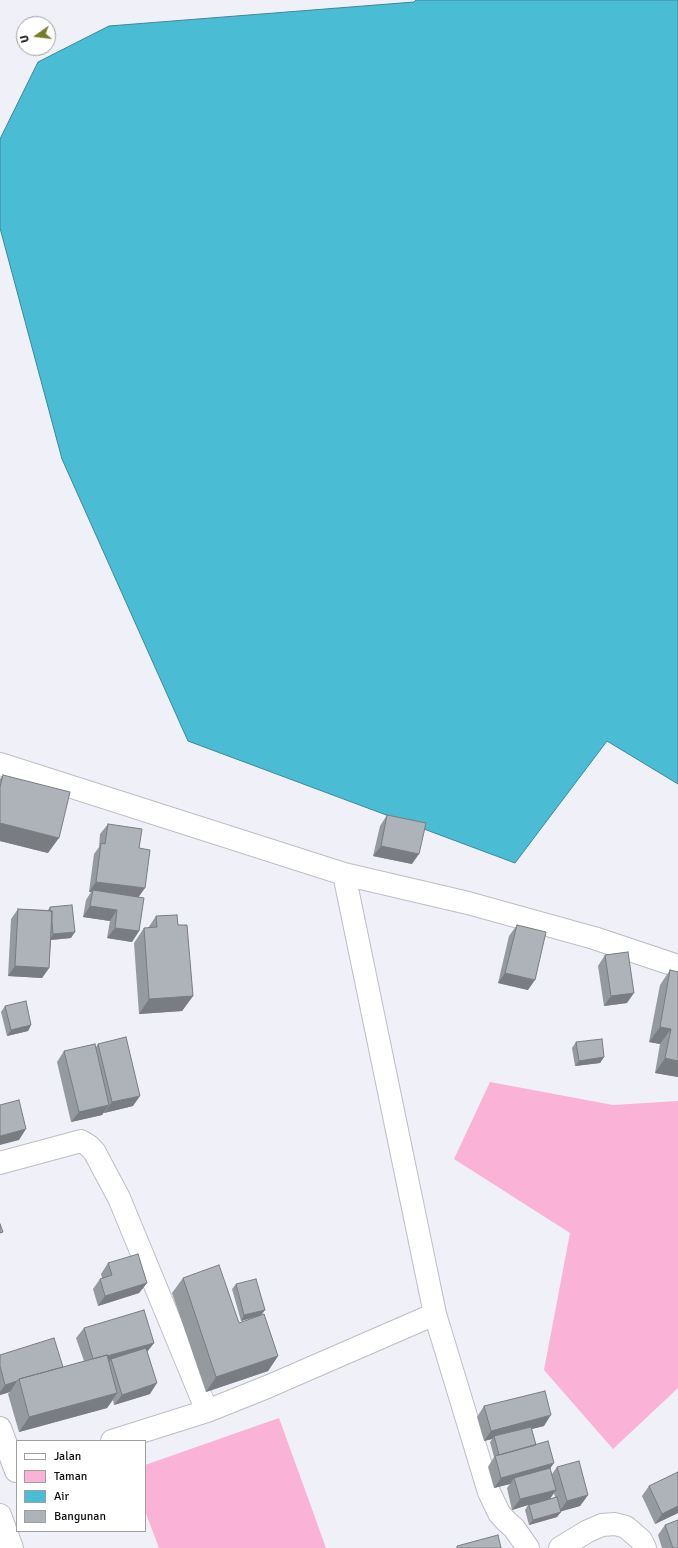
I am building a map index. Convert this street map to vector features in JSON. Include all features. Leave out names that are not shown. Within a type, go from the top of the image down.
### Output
[{"type":"street","points":[[0,764],[344,874],[468,903],[594,938],[678,966]]},
{"type":"street","points":[[344,874],[435,1314],[492,1498],[499,1513],[514,1528],[528,1548]]},
{"type":"street","points":[[0,1163],[81,1142],[89,1146],[94,1152],[119,1198],[207,1411]]},
{"type":"street","points":[[115,1440],[207,1411],[267,1387],[435,1314]]},
{"type":"street","points":[[0,1428],[11,1473]]},
{"type":"street","points":[[0,1515],[12,1548]]},
{"type":"street","points":[[560,1548],[588,1531],[602,1525],[615,1524],[626,1527],[641,1540],[645,1548]]},
{"type":"green space","points":[[490,1082],[613,1105],[678,1101],[678,1388],[613,1449],[544,1370],[570,1233],[454,1159]]},
{"type":"green space","points":[[279,1418],[326,1548],[159,1548],[146,1514],[146,1465]]},
{"type":"water","points":[[416,0],[678,0],[678,784],[607,741],[515,863],[188,741],[62,459],[0,228],[0,139],[38,62],[50,56],[56,56],[56,53],[109,26],[414,2]]},
{"type":"building","points":[[3,775],[70,792],[59,838],[0,823],[0,787]]},
{"type":"building","points":[[387,815],[426,823],[419,854],[381,846]]},
{"type":"building","points":[[108,824],[142,829],[139,848],[150,850],[145,888],[96,882],[101,843],[105,844]]},
{"type":"building","points":[[93,890],[144,898],[139,931],[115,928],[117,910],[90,906]]},
{"type":"building","points":[[72,905],[75,932],[53,934],[52,911],[50,911],[50,907]]},
{"type":"building","points":[[18,909],[52,911],[49,968],[15,966]]},
{"type":"building","points":[[177,915],[178,925],[187,925],[193,996],[149,999],[144,928],[157,927],[156,916]]},
{"type":"building","points":[[517,925],[546,932],[535,980],[505,973]]},
{"type":"building","points":[[628,952],[634,993],[611,996],[605,955]]},
{"type":"building","points":[[670,970],[678,972],[678,1061],[665,1058],[671,1029],[660,1027]]},
{"type":"building","points":[[26,1001],[31,1025],[11,1030],[5,1006]]},
{"type":"building","points":[[126,1037],[140,1096],[112,1102],[98,1044]]},
{"type":"building","points":[[602,1039],[604,1057],[579,1061],[576,1042]]},
{"type":"building","points":[[95,1044],[109,1105],[79,1112],[64,1051]]},
{"type":"building","points":[[19,1100],[26,1129],[0,1136],[0,1105]]},
{"type":"building","points":[[0,1224],[3,1232],[0,1233]]},
{"type":"building","points":[[138,1254],[147,1283],[105,1296],[100,1279],[112,1275],[108,1263]]},
{"type":"building","points":[[219,1265],[239,1323],[264,1314],[278,1356],[216,1377],[183,1278]]},
{"type":"building","points":[[256,1279],[265,1310],[244,1315],[236,1284]]},
{"type":"building","points":[[144,1310],[154,1343],[93,1359],[84,1328]]},
{"type":"building","points":[[54,1338],[63,1367],[19,1379],[5,1385],[0,1366],[0,1355]]},
{"type":"building","points":[[146,1348],[157,1383],[122,1395],[111,1359]]},
{"type":"building","points":[[107,1355],[117,1393],[29,1417],[19,1379]]},
{"type":"building","points":[[545,1391],[551,1415],[491,1431],[484,1406]]},
{"type":"building","points":[[531,1427],[536,1445],[499,1455],[494,1436]]},
{"type":"building","points":[[548,1441],[554,1463],[501,1478],[495,1456]]},
{"type":"building","points":[[579,1461],[588,1495],[567,1501],[557,1467]]},
{"type":"building","points":[[550,1468],[556,1490],[520,1499],[514,1478]]},
{"type":"building","points":[[678,1472],[678,1506],[662,1514],[649,1486]]},
{"type":"building","points":[[557,1497],[561,1512],[533,1520],[529,1505]]},
{"type":"building","points":[[678,1520],[678,1548],[673,1548],[665,1525]]},
{"type":"building","points":[[498,1535],[501,1548],[457,1548],[457,1546]]}]
